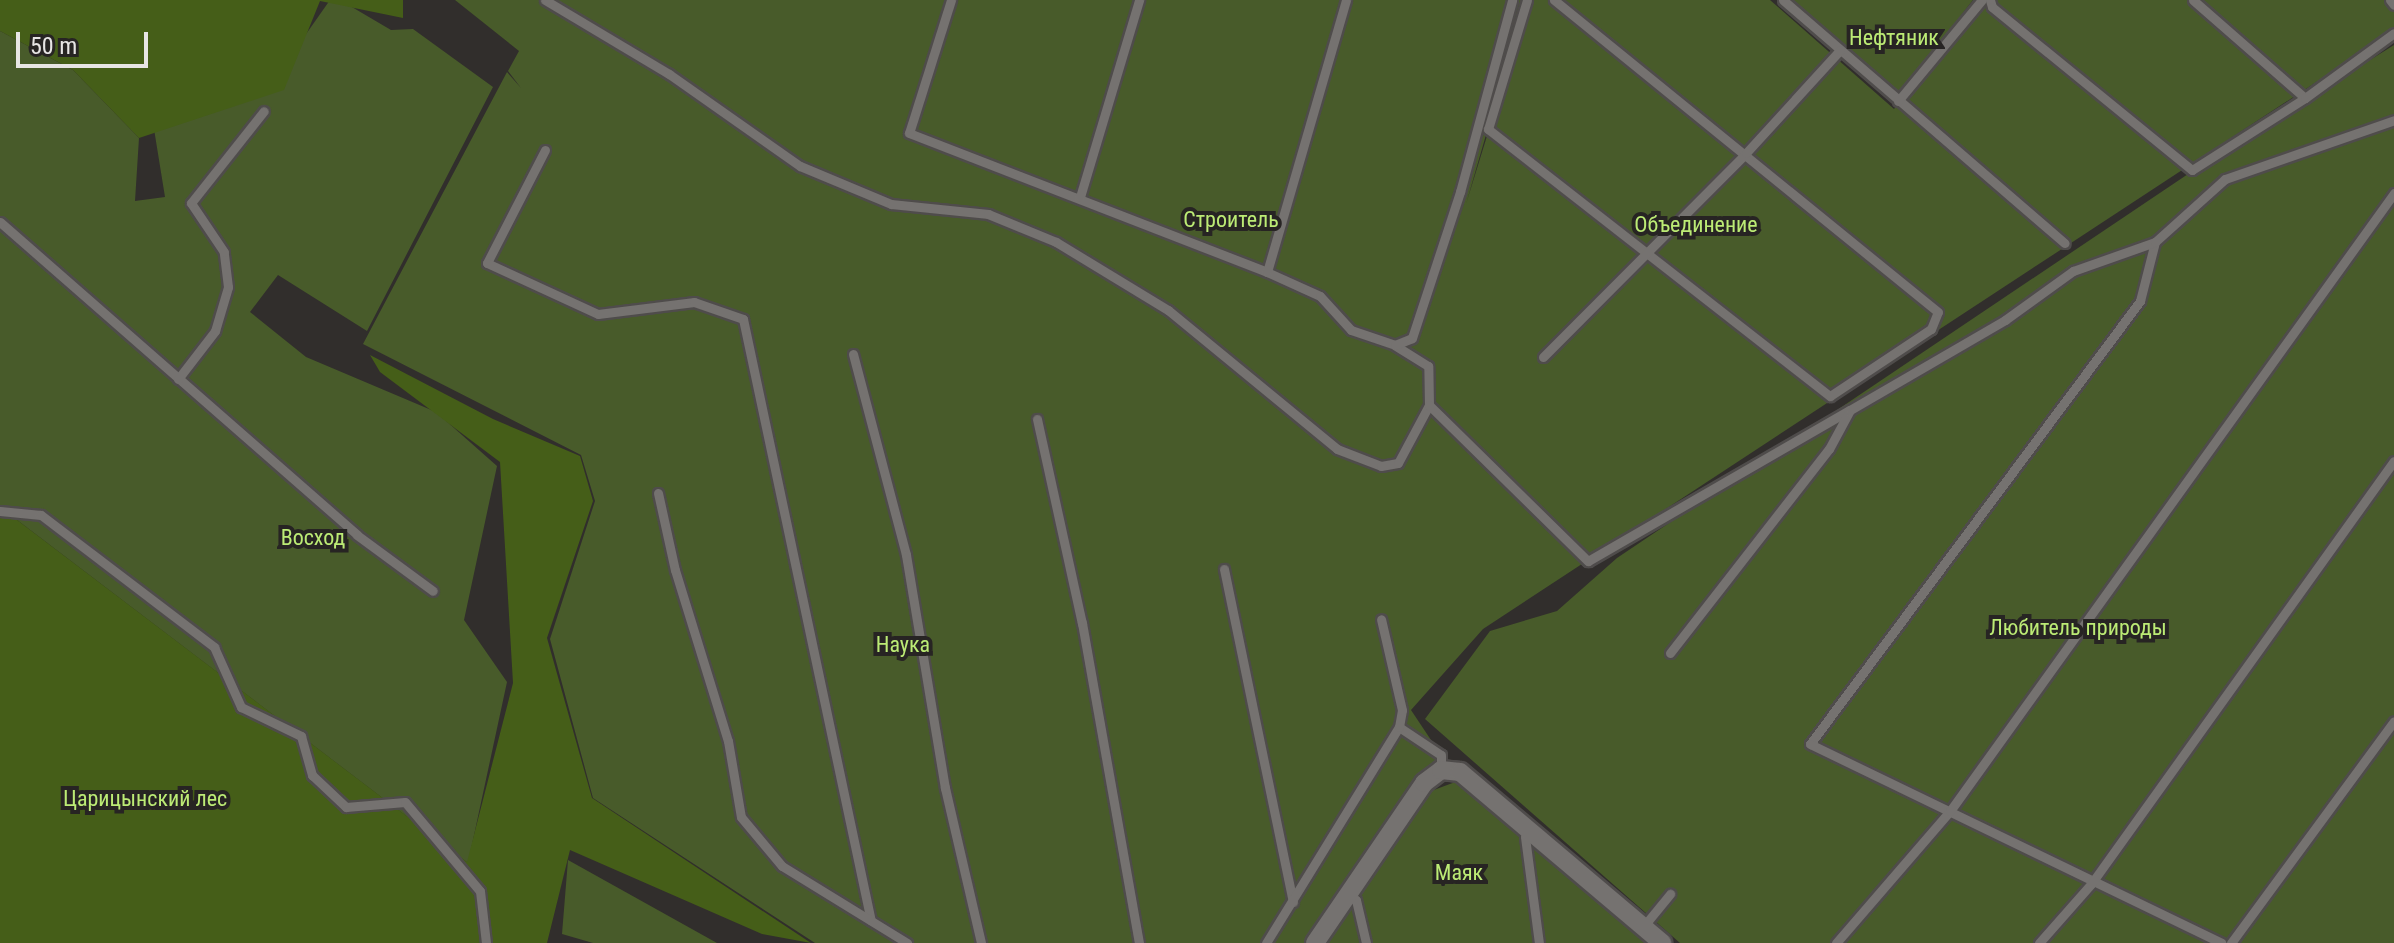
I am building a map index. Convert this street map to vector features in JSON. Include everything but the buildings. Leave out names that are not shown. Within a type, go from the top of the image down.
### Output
[{"type":"street","points":[[1315,943],[1424,783],[1441,770],[1460,772],[1662,943]]},
{"type":"lane","points":[[545,0],[669,74],[800,166],[891,204],[988,214],[1056,242],[1168,310],[1337,449],[1381,466],[1398,463],[1429,405],[1428,366],[1395,345],[1351,330],[1320,296],[1267,272],[909,133],[951,0]]},
{"type":"lane","points":[[1080,197],[1139,0]]},
{"type":"lane","points":[[1267,272],[1346,0]]},
{"type":"lane","points":[[1395,345],[1412,338],[1460,192],[1512,0]]},
{"type":"lane","points":[[1527,0],[1488,129],[1830,396],[1931,329],[1938,312],[1554,0]]},
{"type":"lane","points":[[1783,0],[2065,243]]},
{"type":"lane","points":[[1898,101],[1982,0]]},
{"type":"lane","points":[[1990,0],[1992,7],[2192,170],[2305,98],[2394,33]]},
{"type":"lane","points":[[2193,0],[2305,98]]},
{"type":"lane","points":[[2390,0],[2394,5]]},
{"type":"lane","points":[[1543,357],[1746,153],[1840,50]]},
{"type":"lane","points":[[178,379],[215,331],[228,287],[224,252],[191,203],[264,111]]},
{"type":"lane","points":[[1429,405],[1588,561],[2005,320],[2073,271],[2155,242],[2225,179],[2394,120]]},
{"type":"lane","points":[[545,150],[487,263],[598,314],[694,302],[743,319],[871,921]]},
{"type":"lane","points":[[1836,943],[1950,811],[2394,193]]},
{"type":"lane","points":[[0,222],[357,535],[433,591]]},
{"type":"lane","points":[[2155,242],[2140,301],[1810,744],[1950,811],[2091,884],[2221,943]]},
{"type":"lane","points":[[853,354],[906,555],[945,788],[981,943]]},
{"type":"lane","points":[[1670,653],[1811,474],[1850,410]]},
{"type":"lane","points":[[1037,419],[1082,623],[1139,943]]},
{"type":"lane","points":[[2039,943],[2091,884],[2394,461]]},
{"type":"lane","points":[[658,493],[675,570],[728,741],[741,817],[782,866],[907,943]]},
{"type":"lane","points":[[0,511],[41,515],[214,647],[241,707],[301,736],[312,775],[346,807],[405,802],[480,891],[486,943]]},
{"type":"lane","points":[[1224,569],[1293,902]]},
{"type":"lane","points":[[1266,943],[1399,727],[1402,710],[1381,619]]},
{"type":"lane","points":[[2231,943],[2394,721]]},
{"type":"lane","points":[[1399,727],[1441,755],[1441,770]]},
{"type":"lane","points":[[1531,831],[1525,837],[1539,943]]},
{"type":"lane","points":[[1643,927],[1670,894]]},
{"type":"lane","points":[[1349,896],[1356,900],[1366,943]]},
{"type":"green space","points":[[0,0],[403,0],[403,18],[320,1],[284,90],[139,138],[73,70],[0,31]]},
{"type":"green space","name":"Восход","points":[[330,0],[340,0],[391,30],[413,29],[493,87],[367,331],[278,275],[250,312],[306,357],[436,412],[497,466],[464,620],[507,682],[468,863],[0,507],[0,31],[73,70],[139,138],[135,201],[165,197],[154,129],[285,64]]},
{"type":"green space","points":[[455,0],[1525,0],[1466,204],[1529,0],[1770,0],[1894,109],[1983,0],[2394,0],[2394,31],[1483,629],[1411,710],[1441,755],[1307,943],[815,943],[593,798],[550,639],[595,501],[581,455],[363,344],[507,72],[521,88],[508,71],[519,51]]},
{"type":"green space","name":"Нефтяник","points":[[1790,0],[1973,0],[1899,95]]},
{"type":"green space","name":"Любитель природы","points":[[2394,45],[2394,943],[1680,943],[1425,719],[1490,631],[1557,611],[1617,558],[2197,168]]},
{"type":"green space","name":"Царицынский лес","points":[[370,355],[493,419],[580,456],[593,501],[547,638],[592,798],[811,943],[762,934],[570,850],[547,943],[0,943],[0,507],[467,862],[513,683],[500,462],[380,372]]},
{"type":"green space","name":"Маяк","points":[[1458,781],[1646,943],[1325,943],[1431,791]]},
{"type":"green space","points":[[568,860],[717,943],[593,943],[562,934]]},
{"type":"park label","name":"Строитель","points":[[1231,220]]},
{"type":"park label","name":"Объединение","points":[[1696,225]]},
{"type":"park label","name":"Наука","points":[[903,645]]}]
